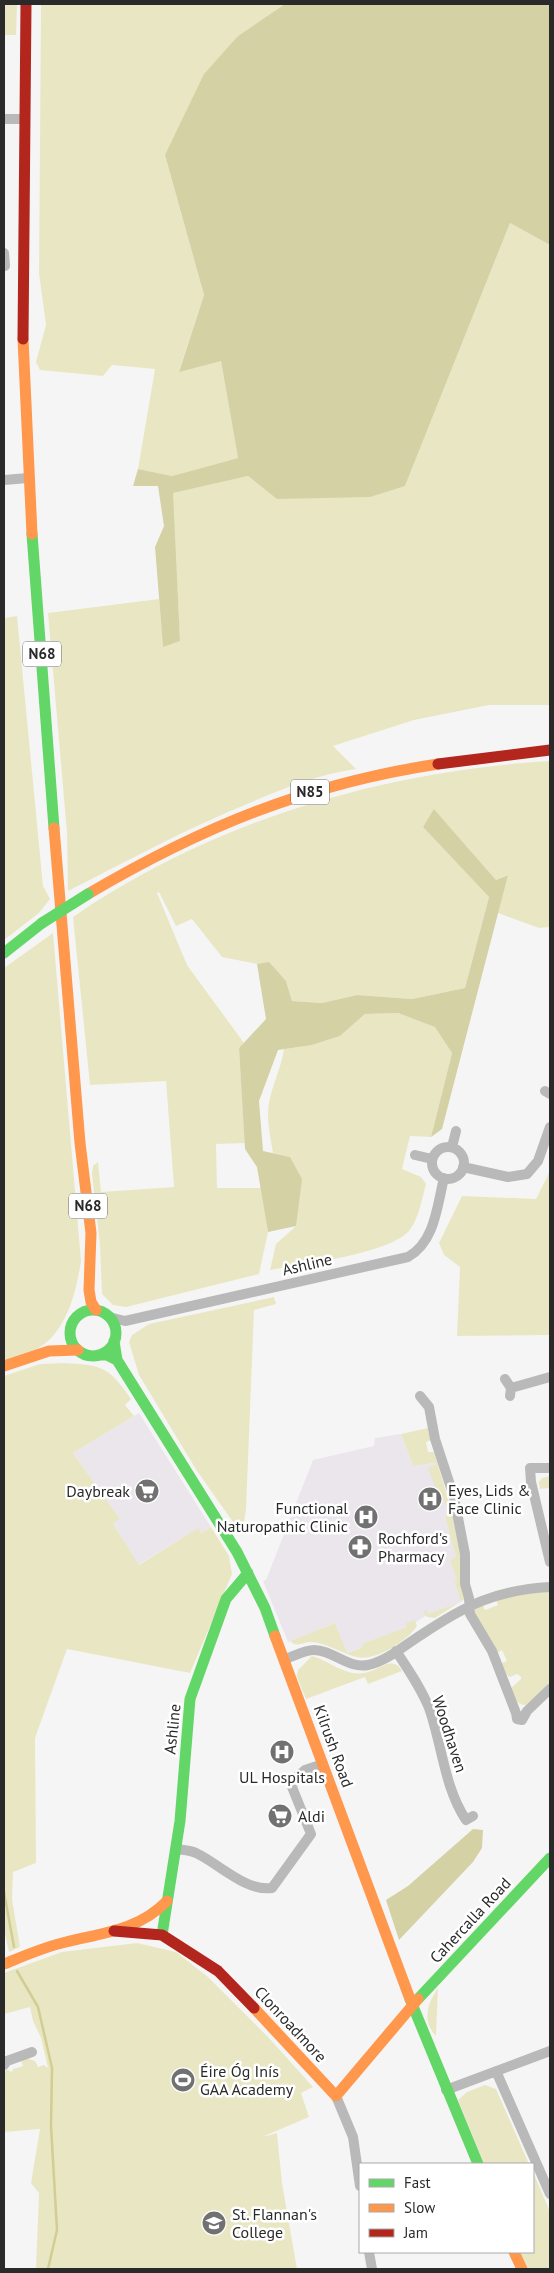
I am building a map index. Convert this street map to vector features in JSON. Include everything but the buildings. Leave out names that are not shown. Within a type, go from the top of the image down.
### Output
[{"type":"main road","name":"N68","points":[[26,4],[23,368],[28,478],[63,947],[91,1233],[91,1302],[96,1310]]},
{"type":"main road","name":"N85","points":[[4,953],[42,923],[140,862],[210,829],[282,801],[340,783],[450,761],[550,750]]},
{"type":"main road","name":"N68","points":[[51,1351],[62,1343],[81,1308],[90,1276]]},
{"type":"main road","points":[[78,1350],[71,1340],[73,1322],[85,1311],[96,1310],[110,1317],[115,1336],[108,1350],[98,1355]]},
{"type":"main road","name":"Kilrush Road","points":[[115,1336],[117,1360],[220,1523],[265,1608],[412,2004],[478,2163]]},
{"type":"main road","name":"N68","points":[[4,1366],[51,1351],[64,1349],[98,1355]]},
{"type":"main road","points":[[98,1355],[107,1355],[117,1360]]},
{"type":"main road","name":"Ashline","points":[[162,1936],[176,1849],[190,1699],[226,1599],[248,1574]]},
{"type":"main road","name":"Cahercalla Road","points":[[412,2004],[550,1858]]},
{"type":"main road","points":[[4,1964],[51,1946],[135,1924],[158,1912],[167,1900]]},
{"type":"main road","name":"Clonroadmore","points":[[114,1931],[137,1931],[162,1936],[180,1944],[218,1971],[336,2096]]},
{"type":"main road","points":[[336,2096],[412,2004]]},
{"type":"main road","points":[[514,2253],[522,2269]]},
{"type":"street","points":[[4,119],[24,119]]},
{"type":"street","points":[[4,253],[6,266]]},
{"type":"street","points":[[4,480],[28,478]]},
{"type":"street","points":[[464,1167],[508,1178],[527,1174],[538,1161],[550,1127]]},
{"type":"street","points":[[452,1147],[456,1131]]},
{"type":"street","points":[[452,1147],[462,1156],[464,1167]]},
{"type":"street","points":[[452,1147],[440,1149],[432,1159],[434,1170],[444,1178],[455,1177],[464,1167]]},
{"type":"street","points":[[415,1155],[432,1159]]},
{"type":"street","name":"Ashline","points":[[110,1317],[125,1321],[408,1257],[422,1247],[428,1236],[444,1178]]},
{"type":"street","name":"Ashline","points":[[115,1336],[125,1321]]},
{"type":"street","points":[[509,1388],[550,1377]]},
{"type":"street","points":[[420,1396],[429,1407],[435,1439],[454,1497],[465,1554],[465,1584],[470,1614],[492,1650],[517,1719],[522,1720],[527,1711],[550,1689]]},
{"type":"street","points":[[550,1468],[530,1468],[531,1482],[550,1562]]},
{"type":"street","points":[[285,1659],[313,1650],[358,1665],[368,1665],[396,1651],[470,1605],[508,1592],[550,1587]]},
{"type":"street","name":"Woodhaven","points":[[396,1651],[428,1707],[442,1760],[460,1811],[466,1820],[473,1816]]},
{"type":"street","points":[[176,1849],[195,1852],[224,1871],[263,1889],[272,1888],[311,1834],[292,1787],[294,1779],[305,1770],[323,1764]]},
{"type":"street","points":[[446,2090],[550,2051]]},
{"type":"street","points":[[4,2064],[32,2052]]},
{"type":"street","points":[[496,2070],[548,2180],[550,2194]]},
{"type":"street","points":[[336,2096],[353,2137],[359,2179]]},
{"type":"street","points":[[370,2253],[372,2269]]},
{"type":"shaded area","points":[[4,4],[17,4],[16,35],[4,35]]},
{"type":"shaded area","points":[[41,4],[285,4],[238,36],[165,155],[204,295],[179,371],[221,360],[238,458],[172,476],[138,469],[155,369],[112,365],[103,376],[40,370],[36,362],[46,325],[39,273]]},
{"type":"shaded area","points":[[285,4],[550,4],[550,245],[510,223],[405,486],[370,497],[277,499],[248,476],[173,493],[180,641],[163,647],[155,547],[164,526],[158,486],[133,486],[138,469],[172,476],[238,458],[221,361],[179,372],[204,295],[165,155],[204,74],[238,36]]},
{"type":"shaded area","points":[[510,223],[550,245],[550,705],[489,705],[414,720],[333,746],[356,769],[314,778],[260,798],[179,835],[68,891],[67,833],[48,613],[159,599],[163,646],[180,641],[172,493],[248,476],[278,499],[405,486]]},
{"type":"shaded area","points":[[17,616],[43,886],[50,899],[39,913],[4,940],[4,618]]},
{"type":"shaded area","points":[[550,761],[550,927],[539,928],[498,913],[507,875],[496,880],[435,810],[423,827],[489,897],[465,988],[412,999],[357,995],[322,1003],[292,1001],[286,981],[269,963],[257,964],[222,957],[192,919],[176,926],[159,892],[157,893],[187,965],[244,1043],[239,1048],[245,1143],[216,1144],[217,1188],[261,1188],[268,1232],[259,1274],[126,1307],[113,1305],[102,1294],[100,1245],[92,1174],[93,1166],[98,1162],[101,1192],[174,1187],[166,1081],[90,1085],[73,917],[127,883],[183,854],[241,828],[301,807],[362,789],[424,776]]},
{"type":"shaded area","points":[[434,809],[496,880],[508,875],[442,1129],[431,1137],[452,1053],[435,1027],[398,1013],[365,1014],[340,1036],[312,1045],[278,1050],[259,1101],[263,1151],[290,1157],[302,1179],[296,1226],[268,1232],[257,1167],[245,1149],[239,1048],[266,1019],[257,964],[269,962],[286,981],[292,1001],[322,1003],[357,995],[412,999],[465,988],[489,897],[423,827]]},
{"type":"shaded area","points":[[53,933],[81,1261],[72,1300],[54,1335],[33,1351],[4,1361],[4,968]]},
{"type":"shaded area","points":[[398,1013],[436,1027],[452,1053],[431,1137],[410,1136],[402,1169],[421,1177],[426,1184],[415,1221],[409,1231],[383,1246],[344,1257],[270,1270],[276,1244],[296,1226],[290,1157],[273,1153],[268,1119],[270,1098],[284,1049],[312,1045],[340,1036],[365,1014]]},
{"type":"shaded area","points":[[550,1171],[550,1335],[457,1336],[460,1267],[444,1255],[439,1243],[462,1196],[536,1199]]},
{"type":"shaded area","points":[[274,1297],[276,1304],[254,1310],[246,1510],[243,1528],[238,1529],[197,1471],[139,1375],[129,1342],[132,1335],[149,1324]]},
{"type":"shaded area","points":[[40,1364],[88,1365],[104,1370],[117,1380],[131,1399],[125,1405],[134,1416],[73,1453],[120,1519],[113,1524],[139,1565],[198,1528],[201,1533],[211,1527],[229,1556],[232,1574],[190,1673],[67,1649],[35,1738],[36,1863],[13,1872],[12,1899],[20,1947],[9,1952],[4,1929],[4,1376]]},
{"type":"shaded area","points":[[139,1413],[211,1527],[201,1533],[197,1529],[138,1565],[113,1524],[120,1519],[73,1453]]},
{"type":"shaded area","points":[[428,1428],[431,1440],[426,1442],[428,1452],[434,1452],[458,1531],[465,1599],[461,1602],[454,1582],[457,1580],[450,1560],[456,1557],[445,1516],[449,1514],[443,1497],[440,1498],[428,1468],[435,1465],[434,1463],[413,1466],[401,1434]]},
{"type":"shaded area","points":[[401,1434],[413,1466],[434,1463],[449,1514],[445,1516],[457,1557],[450,1560],[458,1580],[454,1582],[461,1602],[427,1615],[408,1627],[363,1644],[363,1647],[346,1653],[335,1623],[288,1642],[263,1581],[266,1580],[313,1460],[374,1446],[375,1438]]},
{"type":"shaded area","points":[[550,1476],[550,1488],[540,1489],[539,1482],[542,1478]]},
{"type":"shaded area","points":[[550,1591],[550,1685],[526,1705],[523,1705],[516,1700],[511,1688],[521,1677],[517,1674],[510,1677],[507,1675],[501,1663],[507,1661],[502,1650],[497,1653],[474,1612],[476,1608],[483,1605],[485,1610],[498,1605],[496,1600],[515,1595]]},
{"type":"shaded area","points":[[459,1603],[435,1618],[427,1617],[423,1612],[426,1610],[428,1614]]},
{"type":"shaded area","points":[[415,1620],[417,1626],[398,1644],[381,1653],[364,1658],[356,1657],[317,1643],[295,1644],[290,1641],[335,1623],[347,1653],[363,1647],[362,1644],[407,1627],[406,1623]]},
{"type":"shaded area","points":[[312,1656],[350,1672],[369,1672],[390,1664],[398,1666],[402,1671],[368,1684],[365,1677],[306,1699],[297,1677],[298,1670]]},
{"type":"shaded area","points":[[473,1829],[483,1830],[482,1848],[473,1862],[399,1940],[386,1900],[408,1886]]},
{"type":"shaded area","name":"Éire Óg Inís GAA Academy","points":[[137,1943],[176,1952],[208,1977],[270,2039],[313,2087],[301,2093],[309,2117],[262,2137],[277,2133],[282,2183],[297,2269],[36,2269],[39,2193],[31,2183],[40,2129],[4,2132],[4,2075],[6,2069],[12,2072],[13,2069],[23,2066],[21,2060],[26,2058],[35,2061],[38,2067],[44,2065],[48,2068],[41,2038],[33,2021],[30,2007],[4,2014],[4,1973],[62,1952]]},
{"type":"shaded area","points":[[438,1988],[436,2036],[431,2030],[427,2018],[431,2000]]},
{"type":"shaded area","points":[[485,2085],[496,2089],[529,2163],[484,2163],[458,2100],[467,2092]]},
{"type":"shaded area","points":[[534,2174],[550,2212],[550,2269],[528,2269],[520,2253],[534,2253]]},
{"type":"waterway","points":[[4,1892],[14,1947]]},
{"type":"waterway","points":[[17,1971],[38,2007],[52,2068],[51,2126],[57,2230],[48,2269]]},
{"type":"traffic: fast","points":[[32,534],[54,828]]},
{"type":"traffic: fast","points":[[42,923],[88,894]]},
{"type":"traffic: fast","points":[[4,953],[42,923]]},
{"type":"traffic: fast","points":[[93,1310],[106,1314],[112,1320],[116,1333],[112,1346],[106,1352],[93,1356],[80,1352],[74,1346],[70,1333],[74,1320],[80,1314],[93,1310]]},
{"type":"traffic: fast","points":[[114,1341],[117,1360],[237,1552],[265,1608],[275,1636]]},
{"type":"traffic: fast","points":[[98,1355],[107,1355],[117,1360]]},
{"type":"traffic: fast","points":[[162,1935],[180,1821],[190,1699],[226,1599],[248,1573]]},
{"type":"traffic: fast","points":[[418,1999],[550,1858]]},
{"type":"traffic: fast","points":[[410,1999],[478,2163]]},
{"type":"traffic: slow","points":[[23,339],[32,534]]},
{"type":"traffic: slow","points":[[88,894],[172,848],[256,811],[344,783],[438,764]]},
{"type":"traffic: slow","points":[[54,828],[80,1143],[91,1233],[89,1290],[91,1302],[96,1310]]},
{"type":"traffic: slow","points":[[4,1366],[49,1351],[78,1350]]},
{"type":"traffic: slow","points":[[275,1636],[410,1999]]},
{"type":"traffic: slow","points":[[4,1964],[50,1946],[120,1929],[145,1918],[167,1901]]},
{"type":"traffic: slow","points":[[254,2008],[336,2096],[418,1999]]},
{"type":"traffic: slow","points":[[514,2253],[522,2269]]},
{"type":"traffic: jam","points":[[23,339],[26,4]]},
{"type":"traffic: jam","points":[[438,764],[550,750]]},
{"type":"traffic: jam","points":[[114,1931],[162,1935],[218,1971],[254,2008]]},
{"type":"place","name":"Daybreak","points":[[147,1491]]},
{"type":"place","name":"Eyes, Lids & Face Clinic","points":[[430,1499]]},
{"type":"place","name":"Functional Naturopathic Clinic","points":[[366,1517]]},
{"type":"place","name":"Rochford's Pharmacy","points":[[360,1547]]},
{"type":"place","name":"UL Hospitals","points":[[282,1752]]},
{"type":"place","name":"Aldi","points":[[280,1816]]},
{"type":"place","name":"Éire Óg Inís GAA Academy","points":[[183,2080]]},
{"type":"place","name":"St. Flannan's College","points":[[214,2223]]}]
